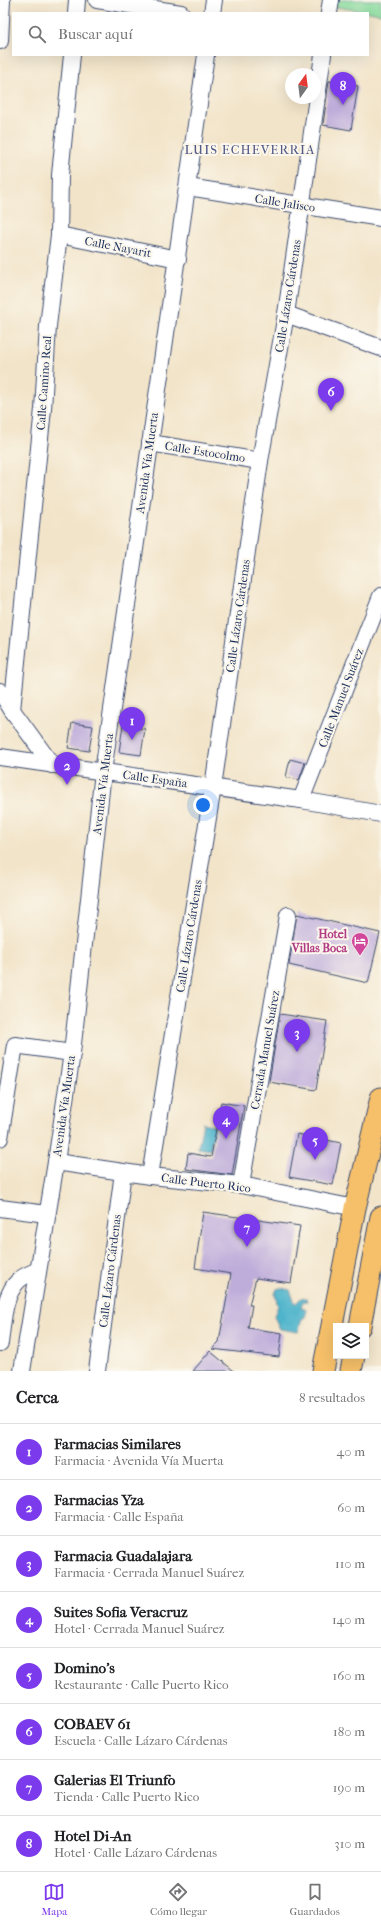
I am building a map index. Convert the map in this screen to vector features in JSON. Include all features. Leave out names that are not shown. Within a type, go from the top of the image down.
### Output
[{"type":"main road","points":[[323,1371],[355,1208],[381,1098]]},
{"type":"main road","points":[[361,1323],[375,1284],[381,1217]]},
{"type":"main road","points":[[351,1371],[353,1359]]},
{"type":"street","points":[[0,41],[2,0]]},
{"type":"street","points":[[76,12],[77,0]]},
{"type":"street","points":[[97,0],[175,12]]},
{"type":"street","points":[[212,12],[214,0]]},
{"type":"street","points":[[329,12],[331,0]]},
{"type":"street","name":"Calle Camino Real","points":[[12,710],[43,409],[48,326],[59,235],[60,175],[72,56]]},
{"type":"street","name":"Avenida Vía Muerta","points":[[22,1371],[48,1214],[72,1053],[103,772],[178,259],[206,56]]},
{"type":"street","name":"Calle Lázaro Cárdenas","points":[[150,1176],[213,787],[260,461],[286,314],[323,56]]},
{"type":"street","name":"Calle Jalisco","points":[[188,187],[381,218]]},
{"type":"street","name":"Calle Nayarit","points":[[59,235],[178,259]]},
{"type":"street","points":[[286,314],[381,348]]},
{"type":"street","name":"Calle Estocolmo","points":[[150,443],[260,461]]},
{"type":"street","name":"Calle Manuel Suárez","points":[[301,800],[381,596]]},
{"type":"street","points":[[0,691],[52,765]]},
{"type":"street","name":"Calle España","points":[[0,757],[301,800],[381,814]]},
{"type":"street","name":"Cerrada Manuel Suárez","points":[[241,1186],[288,915]]},
{"type":"street","points":[[0,1138],[15,1045],[72,1053]]},
{"type":"street","name":"Calle Puerto Rico","points":[[56,1162],[150,1176],[241,1186],[355,1208]]},
{"type":"street","name":"Calle Lázaro Cárdenas","points":[[97,1371],[123,1172]]},
{"type":"street","points":[[0,1208],[48,1214]]},
{"type":"street","points":[[0,1343],[8,1296],[12,1287],[20,1279],[38,1270]]},
{"type":"green space","points":[[331,0],[381,0],[381,14],[369,12],[330,6]]},
{"type":"water","points":[[203,1123],[215,1126],[210,1150],[198,1148]]},
{"type":"water","points":[[280,1288],[290,1290],[295,1304],[302,1297],[307,1301],[303,1301],[301,1308],[307,1310],[305,1317],[302,1319],[298,1332],[280,1329],[274,1316],[278,1306],[275,1294],[277,1289]]},
{"type":"building","points":[[329,81],[358,86],[351,130],[323,125]]},
{"type":"building","points":[[72,723],[93,726],[89,751],[68,748]]},
{"type":"building","points":[[123,725],[145,729],[141,755],[119,752]]},
{"type":"building","points":[[290,759],[305,763],[299,780],[286,777]]},
{"type":"building","points":[[297,914],[380,933],[368,983],[289,965]]},
{"type":"building","points":[[280,1014],[327,1021],[316,1090],[269,1082]]},
{"type":"building","points":[[221,1102],[244,1106],[232,1175],[186,1169],[188,1153],[211,1157]]},
{"type":"building","points":[[297,1134],[341,1143],[333,1185],[289,1177]]},
{"type":"building","points":[[203,1212],[300,1226],[291,1283],[256,1278],[249,1305],[252,1305],[248,1328],[282,1333],[279,1357],[212,1349],[219,1342],[231,1274],[195,1268]]},
{"type":"building","points":[[210,1351],[234,1371],[193,1371]]},
{"type":"place","name":"Hotel Di-An","points":[[343,105]]},
{"type":"place","name":"COBAEV 61","points":[[331,411]]},
{"type":"place","name":"Farmacias Similares","points":[[132,740]]},
{"type":"place","name":"Farmacias Yza","points":[[67,785]]},
{"type":"place","name":"Hotel Villas Boca","points":[[360,956]]},
{"type":"place","name":"Farmacia Guadalajara","points":[[297,1052]]},
{"type":"place","name":"Suites Sofia Veracruz","points":[[226,1139]]},
{"type":"place","name":"Domino's","points":[[315,1160]]},
{"type":"place","name":"Galerias El Triunfo","points":[[247,1247]]},
{"type":"district","name":"LUIS ECHEVERRIA","points":[[250,149]]}]
